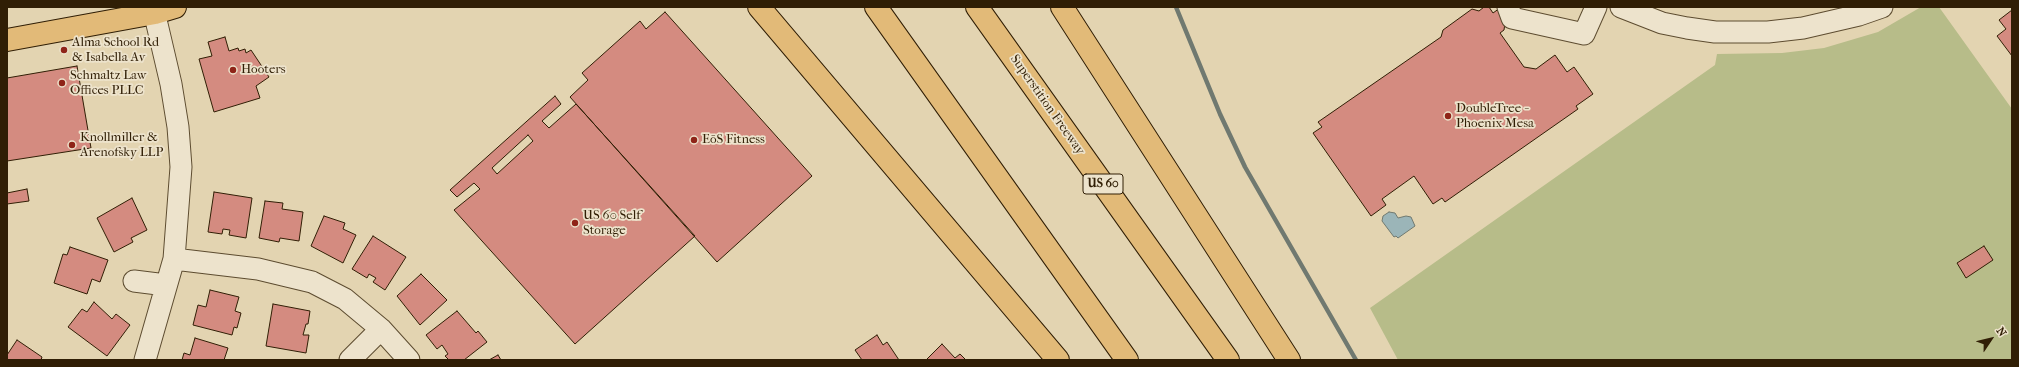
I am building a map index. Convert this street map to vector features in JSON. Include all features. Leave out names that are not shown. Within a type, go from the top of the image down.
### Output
[{"type":"main road","points":[[7,40],[175,7]]},
{"type":"main road","points":[[759,7],[1058,360]]},
{"type":"main road","points":[[876,7],[1127,360]]},
{"type":"main road","name":"Superstition Freeway","points":[[977,7],[1228,360]]},
{"type":"main road","points":[[1062,7],[1289,360]]},
{"type":"street","points":[[1508,7],[1512,18],[1584,34],[1596,7]]},
{"type":"street","points":[[1621,7],[1662,23],[1681,27],[1714,32],[1768,32],[1803,28],[1853,17],[1882,7]]},
{"type":"street","points":[[145,360],[174,259],[181,167],[178,127],[171,84],[154,10]]},
{"type":"street","points":[[174,259],[258,269],[312,282],[345,299],[381,329],[409,360]]},
{"type":"street","points":[[134,281],[166,285]]},
{"type":"street","points":[[350,360],[381,329]]},
{"type":"green space","points":[[1921,7],[1939,7],[2012,109],[2012,360],[1398,360],[1370,308],[1715,65],[1717,54],[1782,53],[1824,48],[1878,32]]},
{"type":"water","points":[[1389,212],[1395,213],[1398,218],[1406,216],[1411,217],[1415,226],[1398,238],[1396,236],[1394,237],[1382,221],[1383,216]]},
{"type":"building","name":"DoubleTree - Phoenix Mesa","points":[[1484,7],[1489,7],[1493,13],[1500,8],[1506,16],[1504,30],[1500,33],[1524,67],[1536,69],[1555,55],[1567,72],[1574,67],[1593,94],[1576,106],[1578,109],[1445,202],[1442,198],[1433,204],[1414,176],[1382,199],[1386,205],[1371,216],[1313,133],[1322,127],[1318,122],[1441,37],[1443,30],[1472,9],[1479,11]]},
{"type":"building","points":[[2012,10],[2012,56],[1997,36],[2006,29],[1999,20]]},
{"type":"building","name":"EōS Fitness","points":[[665,12],[812,176],[717,262],[570,97],[588,80],[582,73],[640,21],[646,29]]},
{"type":"building","name":"Hooters","points":[[225,37],[229,51],[238,48],[239,51],[245,49],[246,53],[251,50],[269,77],[256,86],[260,98],[214,112],[199,59],[212,56],[208,42]]},
{"type":"building","points":[[77,66],[91,148],[7,161],[7,78]]},
{"type":"building","name":"US 60 Self Storage","points":[[555,96],[561,104],[542,121],[549,128],[576,104],[695,236],[575,344],[454,210],[480,189],[474,183],[457,197],[450,190]],"holes":[[[528,135],[533,141],[497,174],[492,168]]]},
{"type":"building","points":[[27,189],[29,201],[7,204],[7,193]]},
{"type":"building","points":[[214,192],[252,198],[246,238],[229,235],[230,230],[223,229],[222,234],[208,232]]},
{"type":"building","points":[[132,198],[147,230],[131,238],[133,242],[114,252],[97,218]]},
{"type":"building","points":[[265,201],[283,203],[282,209],[303,212],[299,241],[280,238],[279,242],[259,238]]},
{"type":"building","points":[[324,216],[345,223],[343,229],[356,235],[343,263],[311,246]]},
{"type":"building","points":[[373,236],[406,257],[385,290],[373,282],[376,278],[369,274],[367,278],[352,269]]},
{"type":"building","points":[[1984,246],[1993,260],[1966,278],[1957,263]]},
{"type":"building","points":[[70,247],[108,260],[100,282],[92,279],[87,294],[54,283],[63,254],[67,255]]},
{"type":"building","points":[[421,274],[447,300],[420,325],[397,296]]},
{"type":"building","points":[[210,290],[239,297],[235,311],[241,313],[237,328],[234,327],[232,335],[193,325],[198,305],[206,307]]},
{"type":"building","points":[[94,302],[112,319],[116,314],[130,325],[107,356],[68,327],[82,309],[87,312]]},
{"type":"building","points":[[273,304],[310,311],[308,324],[306,324],[303,335],[309,335],[306,353],[266,346]]},
{"type":"building","points":[[457,311],[476,333],[478,331],[487,342],[464,360],[449,360],[445,356],[448,354],[442,345],[437,349],[426,335]]},
{"type":"building","points":[[877,335],[883,345],[887,342],[899,360],[862,360],[855,350]]},
{"type":"building","points":[[195,338],[228,348],[224,360],[182,360],[184,353],[190,355]]},
{"type":"building","points":[[17,340],[42,357],[41,360],[7,360],[7,355]]},
{"type":"building","points":[[942,344],[955,358],[960,354],[966,360],[926,360]]},
{"type":"building","points":[[498,355],[501,360],[489,360]]},
{"type":"waterway","points":[[1176,7],[1220,114],[1245,167],[1356,360]]},
{"type":"place","name":"Alma School Rd & Isabella Av","points":[[64,50]]},
{"type":"place","name":"Hooters","points":[[233,70]]},
{"type":"place","name":"Schmaltz Law Offices PLLC","points":[[62,83]]},
{"type":"place","name":"DoubleTree - Phoenix Mesa","points":[[1448,116]]},
{"type":"place","name":"EōS Fitness","points":[[694,140]]},
{"type":"place","name":"Knollmiller & Arenofsky LLP","points":[[72,145]]},
{"type":"place","name":"US 60 Self Storage","points":[[575,223]]}]
